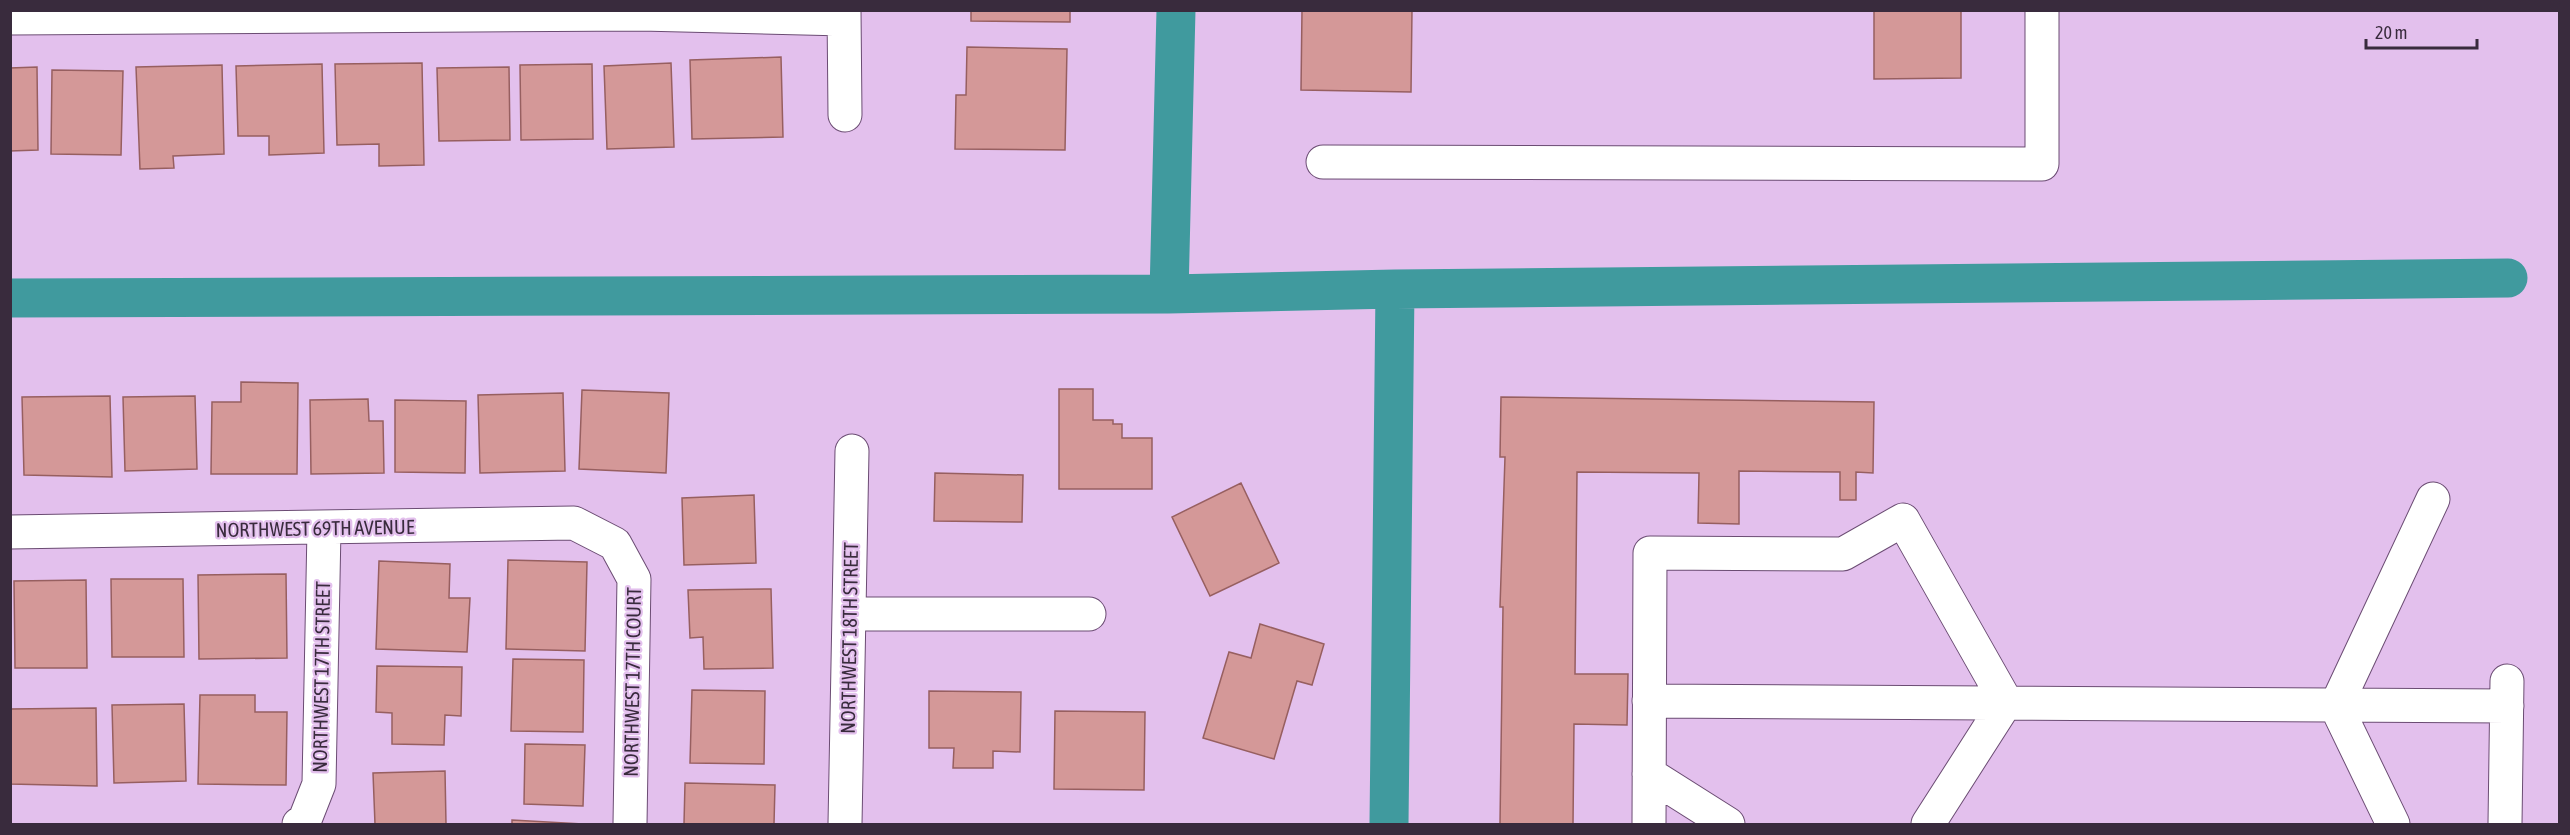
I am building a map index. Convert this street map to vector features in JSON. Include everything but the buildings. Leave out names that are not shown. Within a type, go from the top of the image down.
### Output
[{"type":"street","points":[[1323,162],[2042,164],[2042,10]]},
{"type":"street","points":[[21,15],[329,12],[641,12],[844,15],[845,115]]},
{"type":"street","name":"NORTHWEST 18TH STREET","points":[[845,825],[852,451]]},
{"type":"street","points":[[2336,706],[2433,499]]},
{"type":"street","points":[[1649,825],[1650,553],[1843,554],[1903,520],[2006,702]]},
{"type":"street","name":"NORTHWEST 69TH AVENUE","points":[[10,532],[574,524],[615,544]]},
{"type":"street","name":"NORTHWEST 17TH STREET","points":[[302,823],[319,784],[324,529]]},
{"type":"street","name":"NORTHWEST 17TH COURT","points":[[615,544],[634,579],[630,825]]},
{"type":"street","points":[[849,614],[1089,614]]},
{"type":"street","points":[[1649,701],[2336,706],[2507,694],[2505,825]]},
{"type":"street","points":[[1928,825],[2006,702]]},
{"type":"street","points":[[2336,706],[2393,825]]},
{"type":"street","points":[[1649,774],[1728,825]]},
{"type":"waterway","points":[[1169,294],[1176,10]]},
{"type":"waterway","points":[[10,298],[1169,294],[1395,289],[2508,278]]},
{"type":"waterway","points":[[1389,824],[1395,289]]}]
